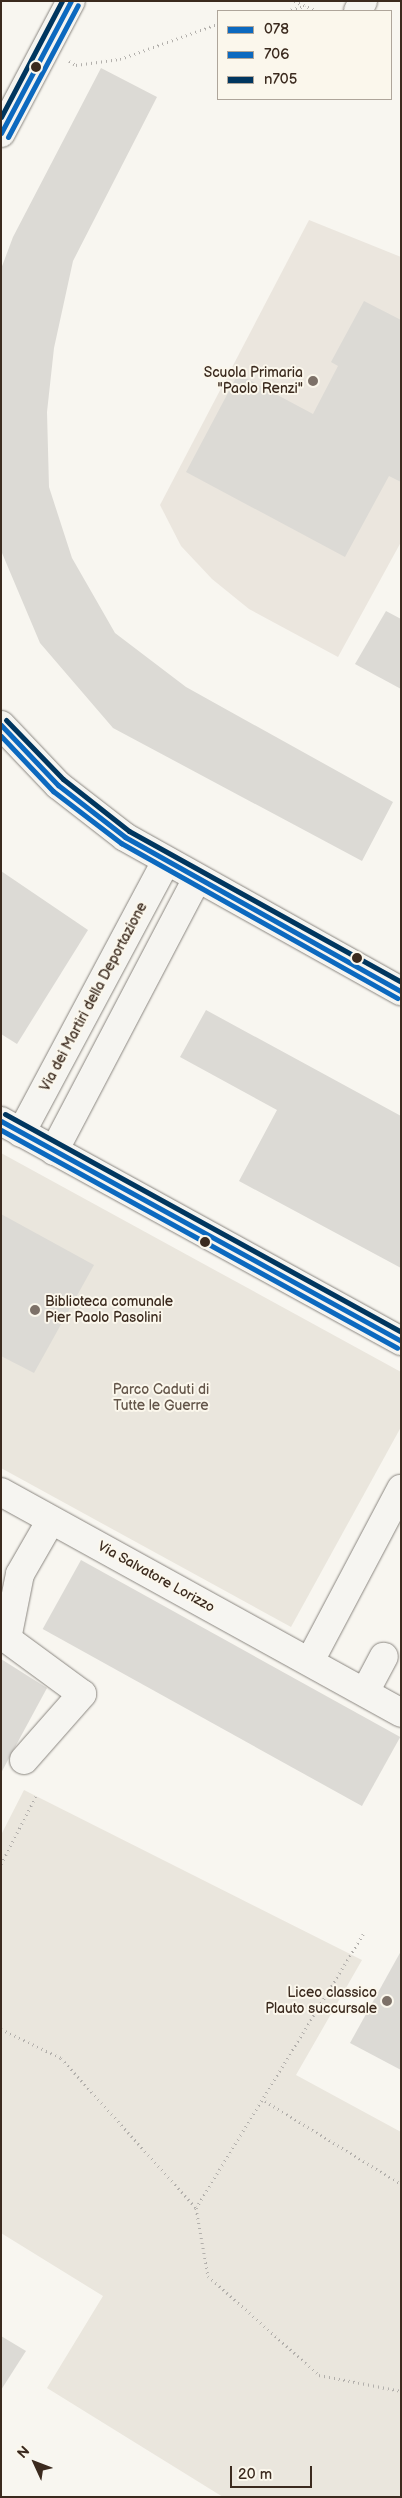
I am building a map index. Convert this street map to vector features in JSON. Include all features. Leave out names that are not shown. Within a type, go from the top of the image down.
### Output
[{"type":"street","points":[[1,133],[71,1]]},
{"type":"street","points":[[1,725],[58,785],[166,862],[401,991]]},
{"type":"street","name":"Via dei Martiri della Deportazione","points":[[11,1127],[166,862]]},
{"type":"street","points":[[54,1151],[196,880]]},
{"type":"street","points":[[11,1127],[401,1341]]},
{"type":"street","points":[[310,1661],[401,1490]]},
{"type":"street","name":"Via Salvatore Lorizzo","points":[[1,1492],[310,1661],[401,1713]]},
{"type":"street","points":[[24,1760],[82,1694],[7,1639],[20,1574],[51,1520]]},
{"type":"street","points":[[365,1692],[384,1658]]},
{"type":"path","points":[[294,1],[316,10]]},
{"type":"path","points":[[300,1],[306,6]]},
{"type":"path","points":[[290,10],[306,6]]},
{"type":"path","points":[[47,48],[76,65],[120,59],[160,41],[217,24]]},
{"type":"path","points":[[1,1864],[36,1796]]},
{"type":"path","points":[[196,2208],[265,2101],[363,1934]]},
{"type":"path","points":[[1,2029],[61,2058],[196,2208],[208,2276],[319,2375],[401,2391]]},
{"type":"path","points":[[265,2101],[401,2184]]},
{"type":"shaded area","name":"Scuola Primaria \"Paolo Renzi\"","points":[[309,220],[401,257],[401,542],[338,657],[249,609],[212,579],[181,546],[160,505]]},
{"type":"green space","name":"Parco Caduti di Tutte le Guerre","points":[[1,1153],[401,1372],[401,1427],[291,1627],[1,1468]]},
{"type":"green space","points":[[24,1790],[362,1960],[296,2075],[401,2132],[401,2497],[223,2497],[47,2388],[103,2296],[1,2233],[1,1835]]},
{"type":"building","points":[[101,68],[157,97],[73,261],[54,348],[47,412],[49,487],[72,558],[115,633],[186,687],[393,802],[362,861],[113,728],[40,643],[2,553],[1,269],[13,237]]},
{"type":"building","points":[[364,301],[401,320],[401,482],[389,476],[345,557],[186,472],[238,374],[313,414],[338,366],[331,362]]},
{"type":"building","points":[[386,611],[401,619],[401,689],[355,664]]},
{"type":"building","points":[[1,871],[88,930],[17,1044],[1,1034]]},
{"type":"building","points":[[206,1010],[401,1116],[401,1268],[239,1181],[277,1110],[180,1057]]},
{"type":"building","name":"Biblioteca comunale Pier Paolo Pasolini","points":[[1,1214],[94,1265],[34,1373],[1,1356]]},
{"type":"building","points":[[81,1560],[400,1737],[362,1806],[43,1629]]},
{"type":"building","points":[[1,1659],[47,1688],[1,1773]]},
{"type":"building","name":"Liceo classico Plauto succursale","points":[[401,1951],[401,2070],[350,2043]]},
{"type":"building","points":[[1,2336],[26,2351],[1,2390]]},
{"type":"transit line","name":"n705","points":[[1,117],[62,1]]},
{"type":"transit line","name":"078","points":[[1,133],[71,1]]},
{"type":"transit line","name":"706","points":[[8,137],[78,5]]},
{"type":"transit line","name":"n705","points":[[6,720],[63,779],[129,831],[401,982]]},
{"type":"transit line","name":"078","points":[[1,725],[58,785],[125,837],[401,991]]},
{"type":"transit line","name":"706","points":[[1,736],[53,791],[121,843],[397,998]]},
{"type":"transit line","name":"n705","points":[[5,1114],[401,1332]]},
{"type":"transit line","name":"078","points":[[1,1121],[401,1341]]},
{"type":"transit line","name":"706","points":[[1,1130],[397,1348]]},
{"type":"place","name":"Scuola Primaria \"Paolo Renzi\"","points":[[313,381]]},
{"type":"place","name":"Biblioteca comunale Pier Paolo Pasolini","points":[[35,1310]]},
{"type":"place","name":"Liceo classico Plauto succursale","points":[[387,2001]]}]
